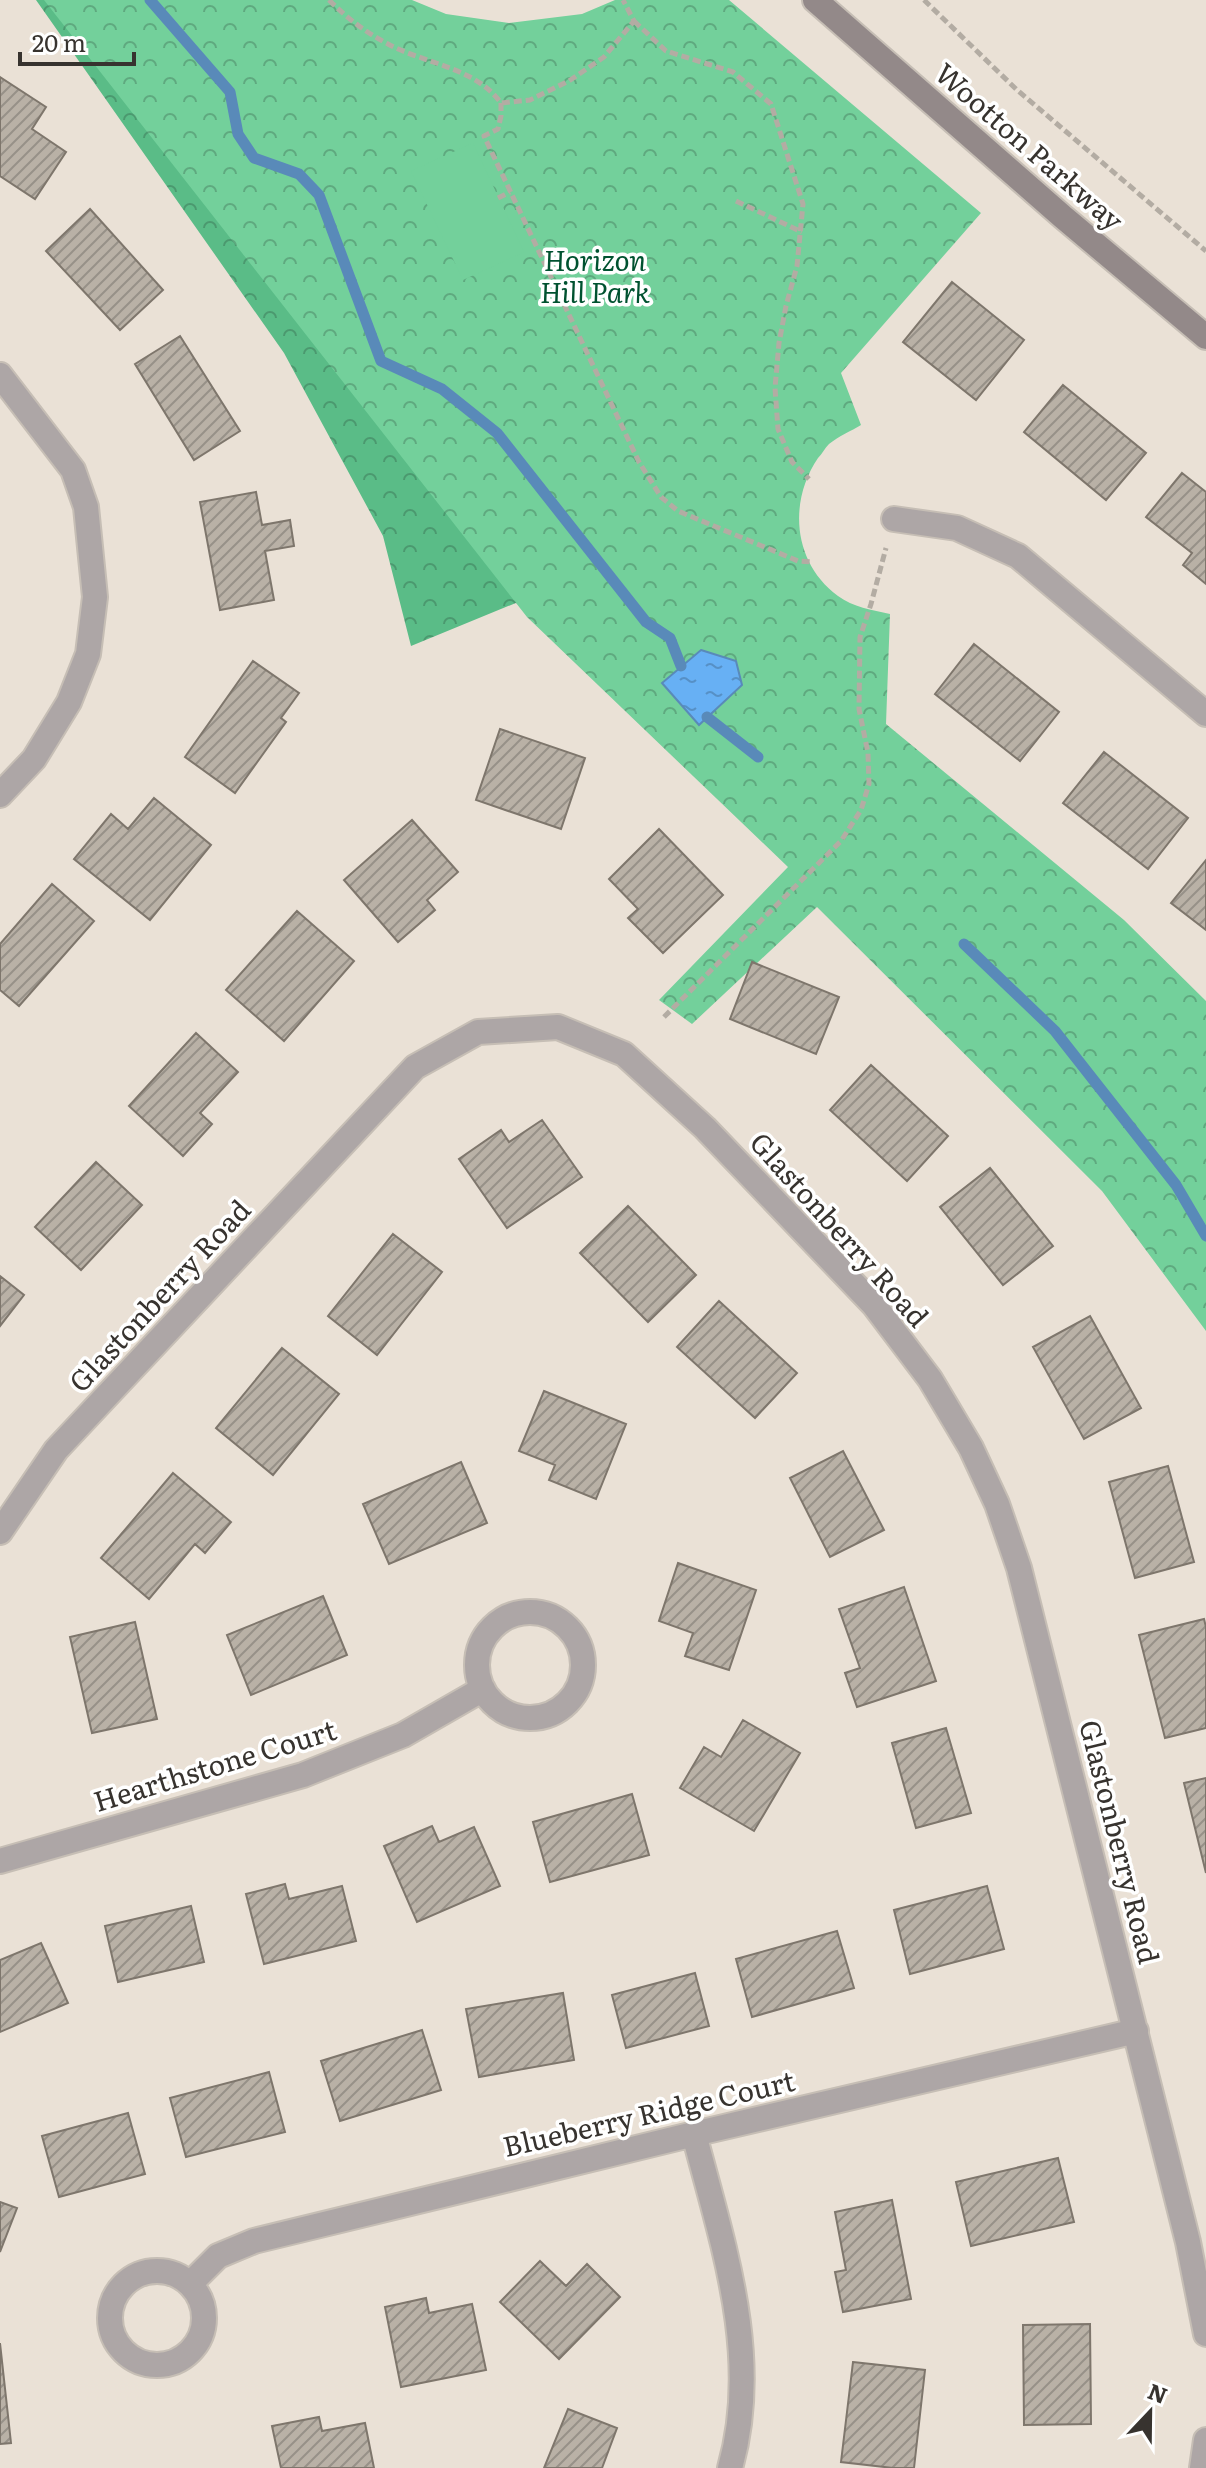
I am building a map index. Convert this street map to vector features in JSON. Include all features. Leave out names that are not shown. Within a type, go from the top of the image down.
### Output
[{"type":"main road","name":"Wootton Parkway","points":[[815,0],[1063,217],[1206,337]]},
{"type":"street","points":[[0,375],[73,470],[86,507],[95,597],[88,654],[69,702],[34,759],[0,795]]},
{"type":"street","points":[[894,519],[957,528],[1018,556],[1206,714]]},
{"type":"street","name":"Glastonberry Road","points":[[0,1532],[56,1450],[415,1067],[478,1032],[558,1027],[624,1054],[705,1128],[874,1305],[930,1379],[971,1448],[997,1504],[1019,1568],[1136,2031],[1188,2242],[1206,2334]]},
{"type":"street","points":[[527,1612],[556,1619],[568,1628],[577,1641],[583,1670],[571,1698],[561,1708],[532,1718],[517,1716],[504,1711],[483,1689],[478,1675],[480,1645],[488,1632],[512,1615],[527,1612]]},
{"type":"street","name":"Hearthstone Court","points":[[2,1854],[303,1775],[403,1735],[483,1689]]},
{"type":"street","name":"Blueberry Ridge Court","points":[[190,2284],[218,2256],[254,2241],[1136,2031]]},
{"type":"street","points":[[694,2134],[732,2280],[741,2336],[742,2392],[735,2452],[730,2468]]},
{"type":"street","points":[[1202,2468],[1206,2440]]},
{"type":"path","points":[[329,0],[356,26],[390,46],[470,76],[494,93],[501,103],[498,129],[484,136],[639,462],[661,497],[678,511],[798,561],[813,562]]},
{"type":"path","points":[[623,0],[634,21],[666,51],[733,72],[771,104],[803,204],[797,266],[779,343],[775,388],[778,429],[792,462],[809,479]]},
{"type":"path","points":[[924,0],[1016,89],[1206,251]]},
{"type":"path","points":[[501,103],[530,100],[569,81],[604,57],[634,21]]},
{"type":"path","points":[[498,198],[510,192]]},
{"type":"path","points":[[736,201],[802,232]]},
{"type":"path","points":[[664,1017],[841,841],[861,810],[869,784],[868,753],[859,709],[860,637],[894,519]]},
{"type":"green space","points":[[36,0],[224,0],[545,591],[411,646],[383,536],[284,353]]},
{"type":"green space","name":"Horizon Hill Park","points":[[44,0],[412,0],[446,14],[509,23],[582,14],[615,0],[729,0],[981,213],[841,373],[861,425],[829,444],[808,475],[799,512],[800,531],[812,567],[838,596],[863,608],[890,614],[886,724],[1124,920],[1206,1001],[1206,1331],[1102,1191],[817,907],[692,1024],[659,1000],[788,867],[527,617]]},
{"type":"green space","points":[[473,143],[524,252],[463,280],[411,171]]},
{"type":"water","points":[[701,650],[736,661],[742,685],[699,725],[662,683]]},
{"type":"building","points":[[0,77],[46,107],[32,129],[66,152],[35,199],[0,176]]},
{"type":"building","points":[[90,209],[163,290],[120,330],[46,251]]},
{"type":"building","points":[[952,282],[1024,340],[976,400],[903,342]]},
{"type":"building","points":[[180,336],[240,431],[194,460],[135,364]]},
{"type":"building","points":[[1063,385],[1146,453],[1106,500],[1024,432]]},
{"type":"building","points":[[1182,473],[1206,492],[1206,584],[1183,565],[1192,553],[1146,517]]},
{"type":"building","points":[[256,492],[262,525],[290,520],[294,546],[265,551],[274,600],[220,610],[200,502]]},
{"type":"building","points":[[974,644],[1059,712],[1020,761],[935,694]]},
{"type":"building","points":[[253,661],[299,693],[281,718],[286,722],[235,793],[185,757]]},
{"type":"building","points":[[500,729],[585,758],[561,829],[476,800]]},
{"type":"building","points":[[1104,752],[1188,818],[1148,869],[1063,803]]},
{"type":"building","points":[[154,798],[211,845],[150,920],[74,859],[111,814],[128,829]]},
{"type":"building","points":[[412,820],[458,872],[427,900],[435,910],[398,942],[344,880]]},
{"type":"building","points":[[659,829],[723,895],[663,953],[628,918],[638,909],[609,879]]},
{"type":"building","points":[[1206,860],[1206,930],[1171,903]]},
{"type":"building","points":[[52,884],[94,921],[19,1006],[0,990],[0,944]]},
{"type":"building","points":[[297,911],[354,961],[284,1041],[226,990]]},
{"type":"building","points":[[752,962],[839,997],[816,1054],[730,1019]]},
{"type":"building","points":[[196,1033],[238,1072],[200,1113],[212,1124],[183,1156],[129,1106]]},
{"type":"building","points":[[871,1065],[948,1136],[907,1181],[830,1110]]},
{"type":"building","points":[[542,1120],[582,1177],[507,1228],[459,1159],[501,1130],[509,1142]]},
{"type":"building","points":[[96,1162],[142,1205],[81,1270],[35,1227]]},
{"type":"building","points":[[990,1168],[1053,1246],[1003,1285],[940,1207]]},
{"type":"building","points":[[628,1206],[696,1275],[648,1322],[580,1253]]},
{"type":"building","points":[[393,1234],[442,1272],[377,1355],[328,1316]]},
{"type":"building","points":[[0,1276],[24,1295],[0,1326]]},
{"type":"building","points":[[719,1301],[797,1373],[755,1418],[677,1347]]},
{"type":"building","points":[[1090,1316],[1141,1408],[1084,1439],[1033,1347]]},
{"type":"building","points":[[282,1348],[339,1394],[273,1475],[216,1428]]},
{"type":"building","points":[[544,1391],[626,1424],[596,1499],[549,1480],[555,1465],[519,1451]]},
{"type":"building","points":[[843,1451],[884,1530],[830,1557],[790,1478]]},
{"type":"building","points":[[461,1462],[487,1523],[389,1564],[363,1504]]},
{"type":"building","points":[[1168,1466],[1194,1562],[1135,1578],[1109,1482]]},
{"type":"building","points":[[173,1473],[231,1522],[205,1553],[195,1544],[149,1599],[101,1558]]},
{"type":"building","points":[[678,1563],[756,1590],[729,1670],[685,1656],[693,1633],[659,1621]]},
{"type":"building","points":[[904,1587],[936,1681],[857,1707],[845,1673],[860,1668],[839,1609]]},
{"type":"building","points":[[323,1596],[347,1655],[251,1695],[227,1635]]},
{"type":"building","points":[[1204,1619],[1206,1728],[1165,1738],[1139,1635]]},
{"type":"building","points":[[135,1622],[157,1719],[92,1733],[70,1637]]},
{"type":"building","points":[[743,1720],[800,1753],[754,1831],[680,1788],[704,1747],[721,1757]]},
{"type":"building","points":[[946,1728],[971,1813],[916,1828],[892,1743]]},
{"type":"building","points":[[1206,1778],[1206,1873],[1184,1783]]},
{"type":"building","points":[[632,1794],[649,1855],[550,1882],[533,1822]]},
{"type":"building","points":[[432,1826],[439,1842],[474,1827],[500,1886],[417,1922],[384,1846]]},
{"type":"building","points":[[285,1884],[289,1899],[342,1886],[356,1941],[264,1964],[246,1894]]},
{"type":"building","points":[[987,1886],[1004,1949],[910,1974],[894,1910]]},
{"type":"building","points":[[191,1906],[204,1962],[118,1982],[105,1926]]},
{"type":"building","points":[[837,1931],[854,1988],[752,2017],[736,1959]]},
{"type":"building","points":[[41,1943],[68,2003],[0,2032],[0,1960]]},
{"type":"building","points":[[695,1973],[709,2026],[626,2048],[612,1995]]},
{"type":"building","points":[[563,1993],[574,2060],[479,2077],[466,2009]]},
{"type":"building","points":[[422,2030],[441,2090],[340,2121],[321,2061]]},
{"type":"building","points":[[269,2072],[285,2132],[186,2157],[170,2098]]},
{"type":"building","points":[[128,2113],[145,2174],[59,2197],[42,2136]]},
{"type":"building","points":[[1058,2158],[1074,2222],[971,2246],[956,2182]]},
{"type":"building","points":[[892,2200],[911,2299],[843,2312],[835,2272],[846,2270],[835,2212]]},
{"type":"building","points":[[0,2202],[17,2208],[0,2252]]},
{"type":"building","points":[[540,2261],[566,2286],[587,2264],[620,2297],[559,2359],[500,2302]]},
{"type":"building","points":[[426,2298],[429,2313],[472,2304],[486,2370],[401,2387],[385,2307]]},
{"type":"building","points":[[1090,2324],[1091,2424],[1024,2425],[1023,2325]]},
{"type":"building","points":[[0,2343],[11,2443],[0,2444]]},
{"type":"building","points":[[853,2362],[925,2370],[914,2468],[841,2462]]},
{"type":"building","points":[[568,2409],[617,2428],[602,2468],[544,2468]]},
{"type":"building","points":[[319,2417],[322,2431],[365,2423],[374,2468],[281,2468],[272,2426]]},
{"type":"waterway","points":[[150,0],[230,92],[238,134],[254,158],[299,174],[319,195],[381,361],[442,389],[497,433],[646,622],[670,638],[681,666]]},
{"type":"waterway","points":[[707,717],[758,757]]},
{"type":"waterway","points":[[964,944],[1055,1031],[1176,1185],[1206,1236]]}]
